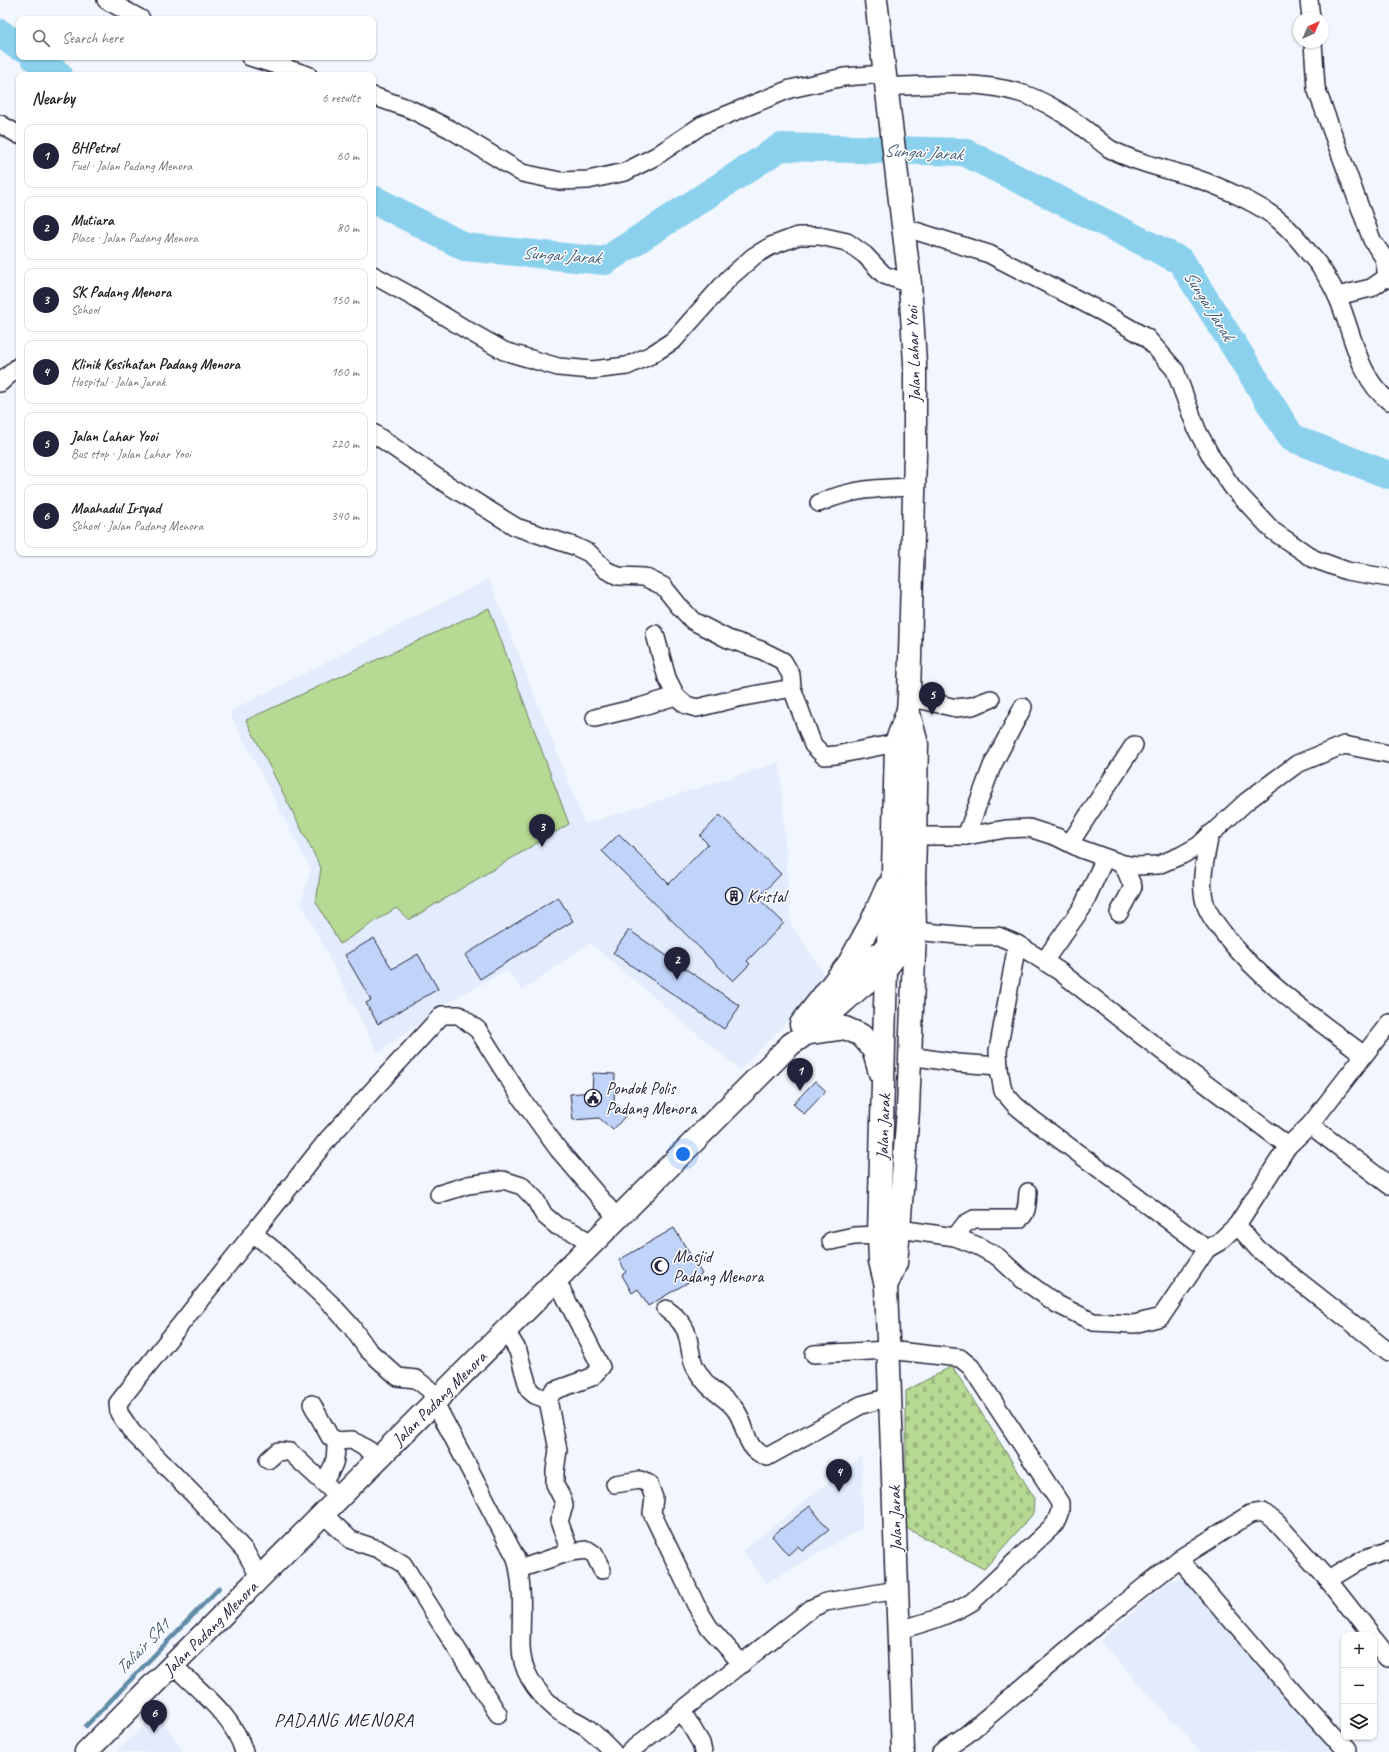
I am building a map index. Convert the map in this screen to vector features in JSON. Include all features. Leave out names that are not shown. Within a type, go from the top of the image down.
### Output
[{"type":"main road","name":"Jalan Lahar Yooi","points":[[876,0],[885,86],[910,284],[915,363],[909,703],[917,744],[914,882]]},
{"type":"main road","name":"Jalan Lahar Yooi","points":[[890,958],[894,872],[896,743],[909,703]]},
{"type":"main road","points":[[805,1028],[849,963],[871,923],[894,872]]},
{"type":"main road","points":[[910,1053],[915,931],[914,882]]},
{"type":"main road","points":[[910,1053],[902,995],[890,958],[900,943],[914,882]]},
{"type":"main road","name":"Jalan Padang Menora","points":[[86,1752],[618,1219],[805,1028],[869,980],[890,958]]},
{"type":"main road","name":"Jalan Jarak","points":[[889,1232],[884,1090],[890,958]]},
{"type":"main road","points":[[805,1028],[845,1028],[861,1035],[873,1049],[884,1090]]},
{"type":"main road","name":"Jalan Jarak","points":[[903,1752],[886,1286],[880,1261],[889,1232],[908,1110],[910,1053]]},
{"type":"street","points":[[106,0],[135,16]]},
{"type":"street","points":[[1309,0],[1310,12]]},
{"type":"street","points":[[1313,48],[1316,88],[1372,240],[1384,258],[1388,278],[1371,288],[1337,296]]},
{"type":"street","points":[[260,60],[298,72]]},
{"type":"street","points":[[376,97],[410,109],[450,129],[522,173],[560,181],[588,180],[625,172],[656,156],[702,125],[790,89],[844,77],[885,86],[940,84],[988,86],[1021,93],[1070,117],[1108,148],[1156,168],[1196,179],[1222,190],[1256,205],[1280,221],[1310,253],[1337,296],[1369,380],[1380,395],[1389,401]]},
{"type":"street","points":[[0,124],[16,133]]},
{"type":"street","points":[[903,227],[989,254],[1102,312],[1147,338],[1175,370],[1197,430],[1212,458],[1233,488],[1273,531],[1314,559],[1347,571],[1389,578]]},
{"type":"street","points":[[376,278],[414,297],[504,351],[558,367],[592,370],[627,366],[651,356],[674,340],[729,278],[754,256],[771,246],[798,236],[820,236],[847,242],[865,254],[884,275],[910,284]]},
{"type":"street","points":[[0,383],[16,369]]},
{"type":"street","points":[[376,435],[445,483],[516,527],[574,546],[589,553],[606,570],[618,576],[644,577],[663,586],[678,606],[693,621],[728,639],[761,650],[783,661],[791,675],[792,688],[813,745],[824,756],[896,743]]},
{"type":"street","points":[[819,503],[837,496],[868,488],[914,487]]},
{"type":"street","points":[[655,634],[667,678],[676,696],[686,705],[697,708],[738,698],[792,688]]},
{"type":"street","points":[[595,718],[676,696]]},
{"type":"street","points":[[909,703],[956,708],[972,706],[991,699]]},
{"type":"street","points":[[966,836],[992,766],[1023,707]]},
{"type":"street","points":[[1070,843],[1134,745]]},
{"type":"street","points":[[916,836],[966,836],[1006,829],[1029,828],[1123,864],[1136,866],[1158,865],[1182,855],[1198,846],[1247,801],[1297,764],[1344,745],[1389,754]]},
{"type":"street","points":[[1210,834],[1204,871],[1204,889],[1206,906],[1212,919],[1238,952],[1264,978],[1364,1055]]},
{"type":"street","points":[[1044,961],[1082,908],[1105,858]]},
{"type":"street","points":[[1119,913],[1133,887],[1123,864]]},
{"type":"street","points":[[915,931],[968,936],[998,936],[1017,944],[1059,971],[1288,1146]]},
{"type":"street","points":[[1017,944],[998,1051],[1003,1090],[1015,1105],[1207,1249]]},
{"type":"street","points":[[260,1578],[245,1552],[198,1499],[132,1432],[119,1413],[118,1403],[328,1139],[442,1015],[459,1014],[478,1030],[521,1098],[558,1149],[618,1219]]},
{"type":"street","points":[[831,1241],[854,1236],[889,1232],[955,1237],[978,1246],[998,1257],[1022,1279],[1057,1304],[1092,1322],[1134,1324],[1161,1317],[1207,1249],[1219,1242],[1236,1225],[1288,1146],[1310,1125],[1389,1022]]},
{"type":"street","points":[[910,1053],[957,1063],[999,1066]]},
{"type":"street","points":[[1310,1125],[1389,1184]]},
{"type":"street","points":[[439,1194],[468,1186],[503,1180],[522,1186],[535,1198],[544,1215],[556,1226],[573,1232],[593,1244]]},
{"type":"street","points":[[955,1237],[965,1224],[974,1219],[1022,1218],[1026,1210],[1028,1192]]},
{"type":"street","points":[[1236,1225],[1258,1249],[1389,1352]]},
{"type":"street","points":[[253,1233],[274,1250],[331,1304],[373,1354],[398,1377],[416,1379],[430,1390],[435,1403],[516,1558],[519,1568],[522,1616],[521,1647],[523,1666],[536,1689],[558,1710],[588,1728],[613,1752]]},
{"type":"street","points":[[557,1280],[601,1367],[592,1377],[553,1391],[548,1400],[558,1450],[555,1484],[563,1500],[564,1506],[559,1521],[570,1552]]},
{"type":"street","points":[[666,1309],[677,1318],[688,1336],[695,1367],[712,1388],[725,1398],[736,1410],[743,1423],[748,1441],[757,1454],[767,1457],[861,1405],[890,1397]]},
{"type":"street","points":[[506,1331],[518,1351],[529,1390],[535,1395],[548,1400]]},
{"type":"street","points":[[814,1354],[888,1350],[960,1358],[971,1367],[1060,1503],[1060,1511],[1055,1524],[972,1602],[958,1611],[945,1616],[899,1630]]},
{"type":"street","points":[[312,1404],[330,1437],[336,1441],[352,1440],[380,1458]]},
{"type":"street","points":[[323,1482],[336,1460],[336,1441]]},
{"type":"street","points":[[268,1460],[278,1451],[290,1452],[340,1498]]},
{"type":"street","points":[[616,1484],[640,1480],[649,1484],[654,1498],[652,1513],[696,1605],[709,1627],[742,1664]]},
{"type":"street","points":[[941,1752],[966,1735],[1105,1618],[1179,1559],[1250,1514],[1263,1512],[1277,1523],[1328,1580],[1369,1632]]},
{"type":"street","points":[[324,1514],[351,1540],[378,1549],[402,1564],[498,1714]]},
{"type":"street","points":[[519,1568],[570,1552],[588,1550],[594,1554],[602,1570]]},
{"type":"street","points":[[1328,1580],[1363,1559],[1389,1550]]},
{"type":"street","points":[[1179,1559],[1299,1699],[1347,1752]]},
{"type":"street","points":[[629,1752],[682,1712],[812,1608],[826,1602],[897,1590]]},
{"type":"street","points":[[1377,1643],[1389,1658]]},
{"type":"street","points":[[173,1666],[222,1713],[241,1740],[244,1752]]},
{"type":"street","points":[[682,1712],[701,1743],[703,1752]]},
{"type":"shaded area","points":[[489,579],[585,824],[780,762],[791,924],[828,980],[740,1070],[590,943],[522,990],[507,970],[447,1003],[378,1053],[301,902],[311,870],[229,712]]},
{"type":"shaded area","points":[[862,1456],[862,1528],[767,1583],[742,1551]]},
{"type":"shaded area","points":[[1186,1579],[1335,1752],[1201,1752],[1100,1641],[1170,1580]]},
{"type":"shaded area","points":[[158,1714],[184,1752],[116,1752]]},
{"type":"green space","points":[[489,608],[569,824],[409,920],[396,908],[340,944],[316,902],[321,868],[246,720]]},
{"type":"green space","points":[[952,1366],[1034,1497],[1033,1514],[984,1569],[906,1528],[906,1391]]},
{"type":"building","points":[[720,815],[781,874],[758,898],[784,923],[747,961],[750,964],[733,981],[602,851],[619,834],[669,884],[708,844],[700,836]]},
{"type":"building","points":[[558,897],[573,921],[480,979],[465,955]]},
{"type":"building","points":[[629,930],[740,1006],[724,1029],[613,953]]},
{"type":"building","points":[[374,938],[392,969],[418,954],[438,989],[378,1024],[366,1003],[371,1000],[345,955]]},
{"type":"building","name":"Pondok Polis Padang Menora","points":[[593,1073],[615,1074],[614,1102],[627,1114],[613,1130],[599,1118],[573,1120],[570,1094],[592,1092]]},
{"type":"building","points":[[815,1081],[826,1091],[804,1114],[793,1104]]},
{"type":"building","name":"Masjid Padang Menora","points":[[674,1228],[702,1274],[648,1306],[638,1289],[632,1293],[622,1275],[626,1272],[619,1260]]},
{"type":"building","points":[[810,1506],[829,1530],[802,1551],[798,1546],[788,1555],[772,1536]]},
{"type":"waterway","name":"Sungai Jarak","points":[[0,33],[16,45]]},
{"type":"waterway","name":"Sungai Jarak","points":[[38,60],[55,72]]},
{"type":"waterway","name":"Sungai Jarak","points":[[376,201],[465,247],[605,261],[781,147],[964,152],[1181,261],[1292,438],[1389,475]]},
{"type":"waterway","name":"Taliair SA1","points":[[86,1726],[219,1588]]},
{"type":"place","name":"Jalan Lahar Yooi","points":[[932,715]]},
{"type":"place","name":"SK Padang Menora","points":[[542,847]]},
{"type":"place","name":"Kristal","points":[[734,896]]},
{"type":"place","name":"Mutiara","points":[[677,980]]},
{"type":"place","name":"BHPetrol","points":[[800,1091]]},
{"type":"place","name":"Pondok Polis Padang Menora","points":[[593,1098]]},
{"type":"place","name":"Masjid Padang Menora","points":[[660,1266]]},
{"type":"place","name":"Klinik Kesihatan Padang Menora","points":[[839,1492]]},
{"type":"place","name":"Maahadul Irsyad","points":[[154,1733]]},
{"type":"district","name":"PADANG MENORA","points":[[344,1719]]}]
